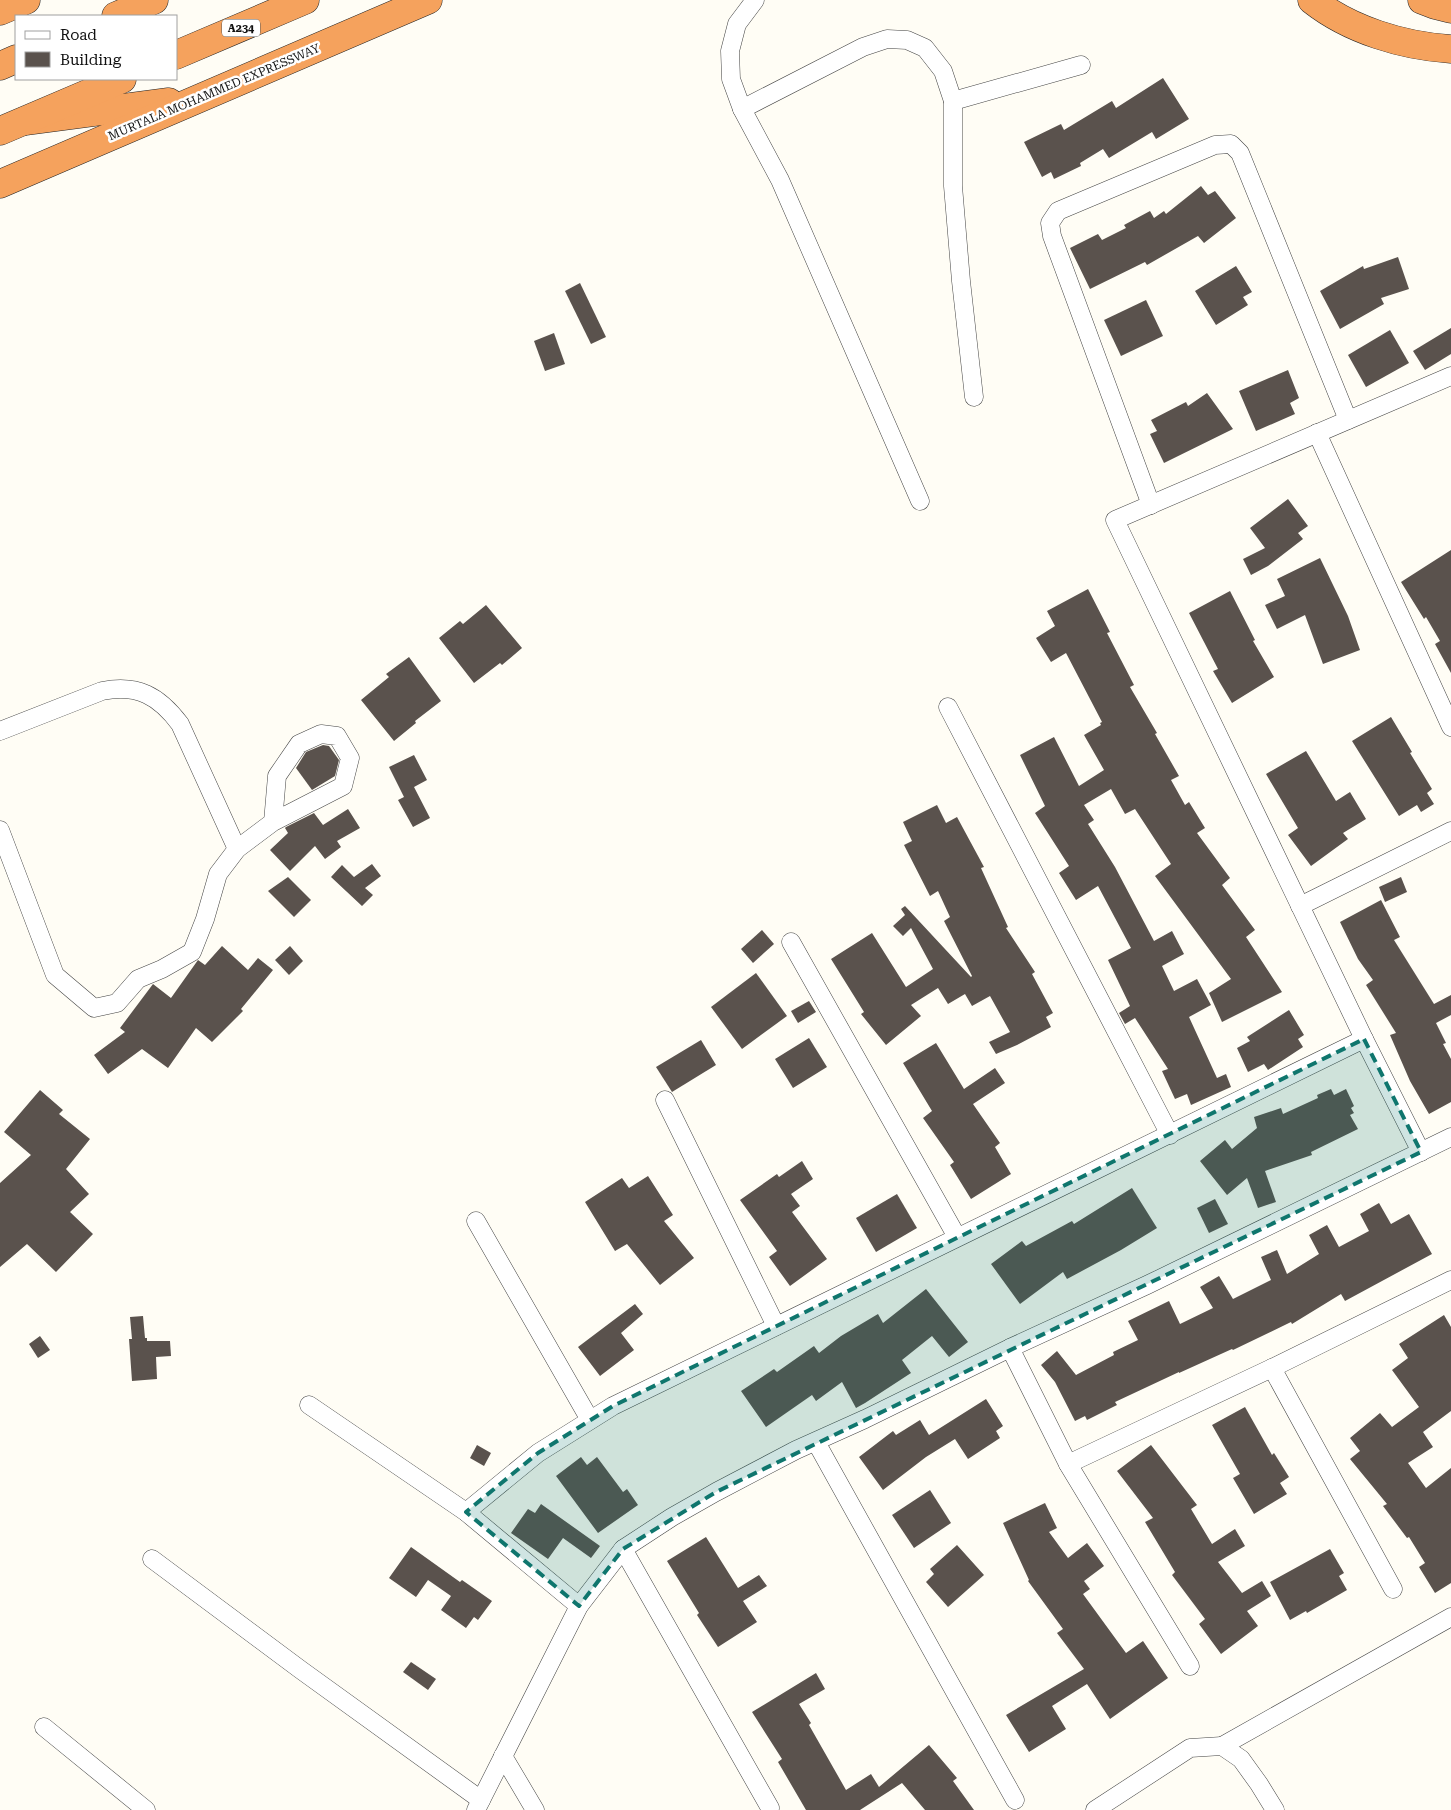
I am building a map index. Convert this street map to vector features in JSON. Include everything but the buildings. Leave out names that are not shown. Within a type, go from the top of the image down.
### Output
[{"type":"highway","points":[[0,11],[26,0]]},
{"type":"highway","points":[[118,15],[154,0]]},
{"type":"highway","name":"A234","points":[[178,54],[305,0]]},
{"type":"highway","name":"MURTALA MOHAMMED EXPRESSWAY","points":[[0,184],[428,0]]},
{"type":"highway","points":[[1312,0],[1350,24],[1386,37],[1425,48],[1451,49]]},
{"type":"highway","points":[[1422,0],[1451,9]]},
{"type":"highway","points":[[0,66],[15,59]]},
{"type":"highway","points":[[12,126],[120,80]]},
{"type":"highway","points":[[12,126],[203,97]]},
{"type":"street","points":[[755,0],[738,24],[730,51],[731,79],[742,109],[780,180],[920,501]]},
{"type":"street","points":[[742,109],[863,47],[888,39],[907,40],[925,48],[943,71],[953,102],[954,186],[961,281],[974,397]]},
{"type":"street","points":[[953,102],[1081,64]]},
{"type":"street","points":[[1151,504],[1052,236],[1050,222],[1058,212],[1067,208],[1215,145],[1231,144],[1240,153],[1348,420]]},
{"type":"street","points":[[1421,1152],[1364,1039],[1115,520],[1451,376]]},
{"type":"street","points":[[1317,433],[1451,727]]},
{"type":"street","points":[[0,732],[102,691],[115,688],[157,698],[170,710],[180,724],[237,849]]},
{"type":"street","points":[[948,707],[1170,1135]]},
{"type":"street","points":[[0,830],[55,975],[94,1008],[117,1003],[138,979],[162,969],[192,952],[205,919],[218,874],[237,849],[273,822],[343,786],[350,758],[337,736],[321,734],[299,744],[277,776],[273,822]]},
{"type":"street","points":[[1300,906],[1451,831]]},
{"type":"street","points":[[791,942],[957,1237]]},
{"type":"street","points":[[466,1512],[538,1453],[613,1406],[1364,1039]]},
{"type":"street","points":[[665,1100],[776,1326]]},
{"type":"street","points":[[152,1559],[479,1805],[579,1606],[623,1549],[672,1517],[716,1492],[816,1442],[1010,1348],[1147,1285],[1451,1137]]},
{"type":"street","points":[[476,1221],[590,1420]]},
{"type":"street","points":[[1068,1464],[1272,1368],[1451,1280]]},
{"type":"street","points":[[1010,1348],[1068,1464],[1190,1666]]},
{"type":"street","points":[[1272,1368],[1393,1589]]},
{"type":"street","points":[[309,1405],[466,1512],[579,1606]]},
{"type":"street","points":[[816,1442],[1015,1800]]},
{"type":"street","points":[[623,1549],[770,1808]]},
{"type":"street","points":[[1095,1810],[1190,1748],[1222,1746],[1451,1618]]},
{"type":"street","points":[[44,1727],[146,1810]]},
{"type":"street","points":[[1222,1746],[1241,1759],[1275,1810]]},
{"type":"street","points":[[503,1756],[535,1810]]},
{"type":"highlighted area","points":[[1364,1039],[1421,1152],[716,1492],[623,1549],[579,1606],[466,1512],[538,1453],[613,1406]]}]
